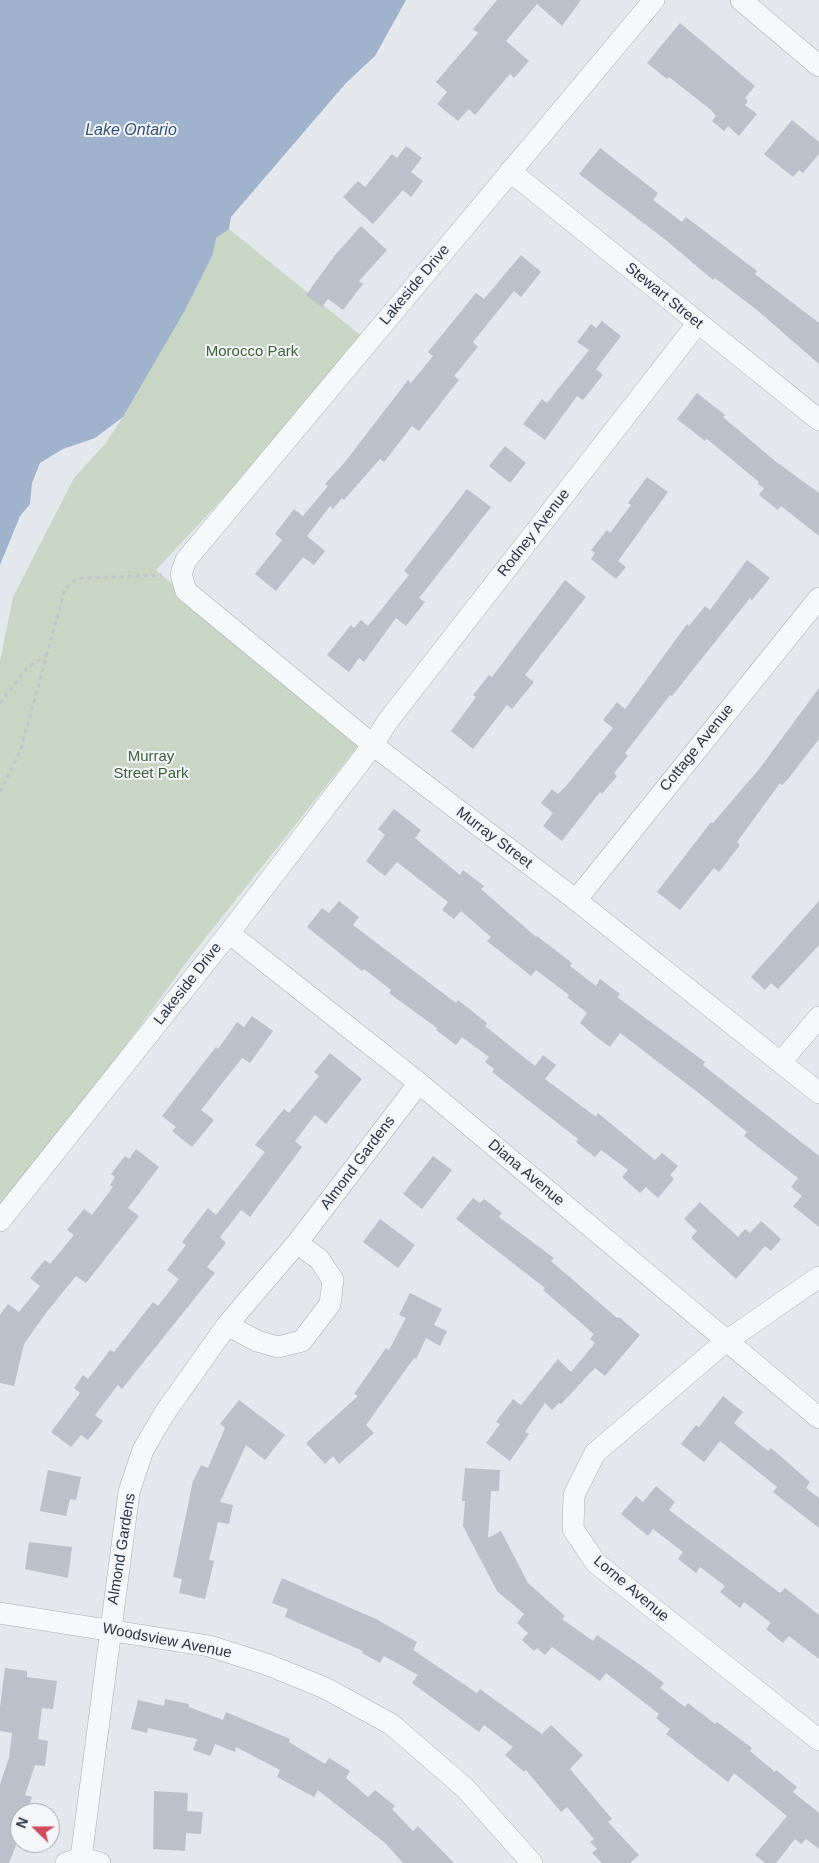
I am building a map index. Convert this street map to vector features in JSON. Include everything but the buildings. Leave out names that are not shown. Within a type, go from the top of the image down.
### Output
[{"type":"street","name":"Lakeside Drive","points":[[181,574],[186,560],[654,0]]},
{"type":"street","points":[[741,0],[819,66]]},
{"type":"street","name":"Stewart Street","points":[[510,171],[819,420]]},
{"type":"street","name":"Rodney Avenue","points":[[373,745],[387,722],[698,323]]},
{"type":"street","name":"Murray Street","points":[[181,574],[186,591],[373,745],[576,900],[819,1093]]},
{"type":"street","name":"Cottage Avenue","points":[[576,900],[819,598]]},
{"type":"street","name":"Lakeside Drive","points":[[0,1221],[229,933],[373,745]]},
{"type":"street","name":"Diana Avenue","points":[[229,933],[419,1083],[725,1342],[819,1418]]},
{"type":"street","points":[[781,1062],[819,1017]]},
{"type":"street","name":"Almond Gardens","points":[[82,1861],[129,1492],[143,1450],[164,1414],[227,1325],[297,1243],[419,1083]]},
{"type":"street","points":[[227,1325],[257,1341],[278,1347],[302,1341],[330,1304],[333,1280],[318,1259],[297,1243]]},
{"type":"street","name":"Lorne Avenue","points":[[819,1277],[725,1342],[595,1454],[574,1496],[573,1529],[596,1563],[819,1740]]},
{"type":"street","name":"Woodsview Avenue","points":[[0,1613],[209,1646],[266,1664],[325,1688],[391,1724],[465,1788],[532,1863]]},
{"type":"path","points":[[0,792],[21,749],[65,589],[76,580],[181,574]]},
{"type":"path","points":[[0,703],[28,667],[48,654]]},
{"type":"green space","name":"Murray Street Park","points":[[229,229],[369,342],[156,570],[358,746],[191,956],[0,1218],[0,661],[13,597],[74,478],[105,444],[123,417],[213,254],[215,238]]},
{"type":"water","name":"Lake Ontario","points":[[0,0],[406,0],[375,56],[346,83],[231,217],[229,229],[216,238],[213,254],[185,310],[123,417],[95,438],[63,449],[40,463],[32,483],[30,504],[20,516],[0,565]]},
{"type":"park label","name":"Morocco Park","points":[[252,352]]}]
